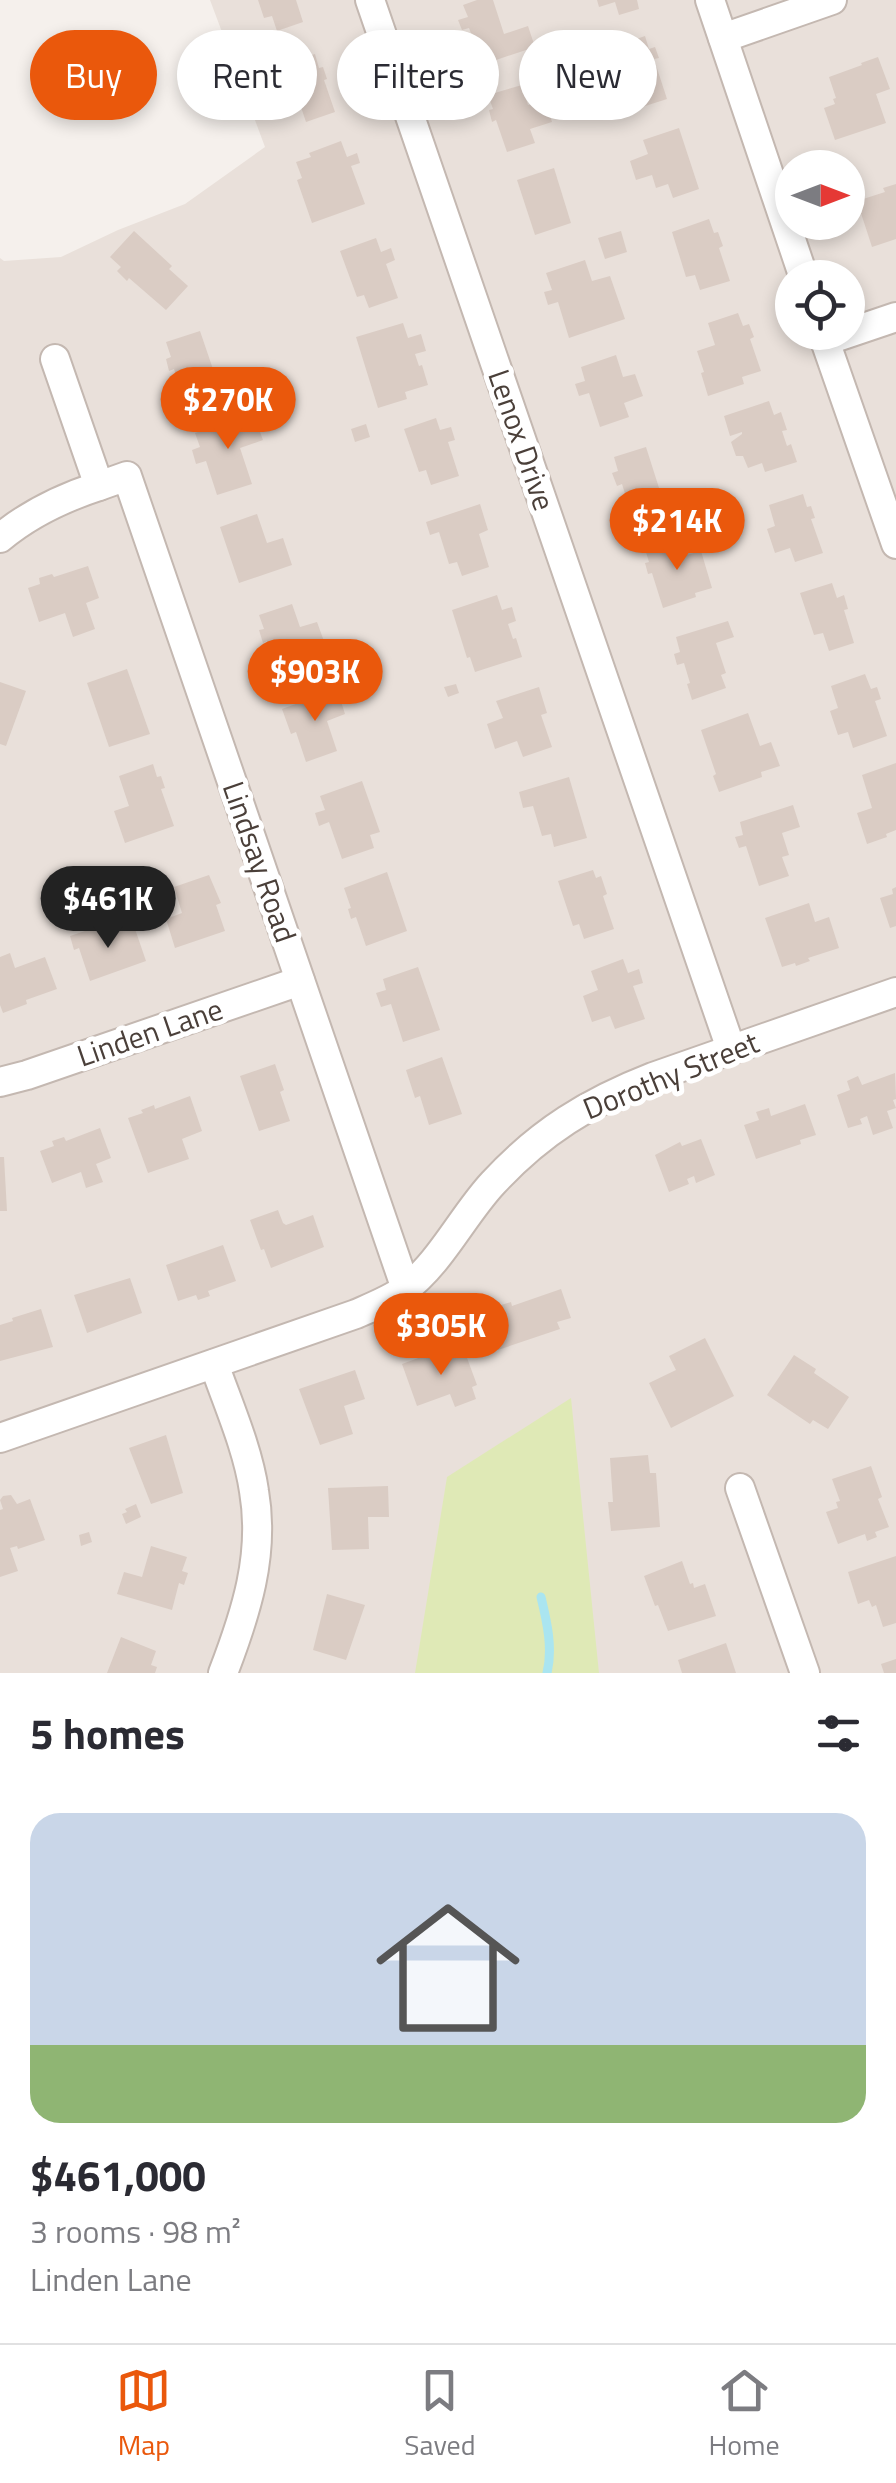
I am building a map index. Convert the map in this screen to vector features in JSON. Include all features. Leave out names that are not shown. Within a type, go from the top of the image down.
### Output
[{"type":"street","name":"Lenox Drive","points":[[370,0],[731,1050]]},
{"type":"street","points":[[710,0],[798,260]]},
{"type":"street","points":[[723,38],[832,0]]},
{"type":"street","points":[[865,326],[896,317]]},
{"type":"street","points":[[829,350],[896,544]]},
{"type":"street","points":[[0,538],[43,507],[99,486],[55,359]]},
{"type":"street","name":"Lindsay Road","points":[[99,486],[127,476],[406,1289]]},
{"type":"street","name":"Linden Lane","points":[[0,1082],[300,981]]},
{"type":"street","name":"Dorothy Street","points":[[0,1438],[386,1301],[425,1271],[521,1154],[583,1108],[617,1091],[896,992]]},
{"type":"street","points":[[214,1364],[254,1488],[258,1533],[254,1580],[223,1673]]},
{"type":"street","points":[[740,1488],[805,1673]]},
{"type":"shaded area","points":[[210,0],[896,0],[896,1673],[0,1673],[0,258],[4,261],[61,257],[185,204],[265,147],[255,120],[317,120],[317,30],[221,30]]},
{"type":"green space","points":[[571,1398],[599,1673],[415,1673],[447,1477]]},
{"type":"building","points":[[258,0],[296,0],[303,22],[277,30],[272,16],[264,18]]},
{"type":"building","points":[[493,0],[504,34],[528,26],[529,30],[519,30],[519,52],[499,59],[499,30],[462,30],[458,20],[468,17],[463,5]]},
{"type":"building","points":[[597,0],[637,0],[639,9],[619,15],[615,2],[599,7]]},
{"type":"building","points":[[878,57],[890,89],[876,94],[886,123],[835,140],[824,108],[835,104],[836,98],[829,77]]},
{"type":"building","points":[[317,61],[319,68],[323,67],[335,112],[317,118]]},
{"type":"building","points":[[657,68],[667,99],[657,102]]},
{"type":"building","points":[[519,86],[519,120],[551,120],[530,129],[535,143],[507,152],[496,120],[499,92]]},
{"type":"building","points":[[679,128],[699,189],[673,198],[668,184],[656,188],[652,175],[636,180],[630,161],[648,154],[643,140]]},
{"type":"building","points":[[341,141],[347,157],[357,153],[360,163],[351,166],[365,204],[312,223],[297,180],[302,178],[296,162]]},
{"type":"building","points":[[554,168],[571,223],[535,235],[517,180]]},
{"type":"building","points":[[896,184],[896,239],[872,247],[865,226],[865,198],[885,192],[883,188]]},
{"type":"building","points":[[709,219],[723,246],[719,248],[730,281],[700,290],[695,275],[686,277],[672,232]]},
{"type":"building","points":[[134,231],[188,286],[166,310],[129,278],[127,281],[117,271],[121,267],[110,257]]},
{"type":"building","points":[[621,231],[627,252],[605,259],[598,238]]},
{"type":"building","points":[[376,238],[381,252],[391,248],[395,260],[386,264],[398,298],[369,308],[364,295],[357,297],[340,251]]},
{"type":"building","points":[[585,260],[592,281],[610,276],[625,319],[569,338],[558,302],[548,305],[544,292],[552,290],[546,273]]},
{"type":"building","points":[[738,313],[743,326],[749,324],[761,371],[742,377],[744,384],[708,396],[697,351],[715,345],[708,323]]},
{"type":"building","points":[[403,323],[408,338],[421,334],[426,351],[415,354],[428,385],[405,392],[407,399],[378,408],[356,337]]},
{"type":"building","points":[[200,331],[216,378],[209,381],[215,396],[186,405],[174,369],[169,371],[166,359],[171,357],[166,342]]},
{"type":"building","points":[[616,355],[623,377],[635,374],[643,396],[624,403],[629,417],[600,427],[589,393],[579,396],[575,384],[585,381],[581,367]]},
{"type":"building","points":[[769,401],[774,415],[781,412],[787,430],[782,431],[797,462],[765,472],[762,463],[748,468],[743,456],[736,456],[731,442],[742,432],[730,436],[724,416]]},
{"type":"building","points":[[253,413],[263,440],[240,448],[252,484],[217,495],[206,461],[196,464],[192,450],[200,447],[195,433]]},
{"type":"building","points":[[436,418],[440,430],[451,427],[455,440],[448,442],[459,476],[431,485],[426,470],[419,472],[404,429]]},
{"type":"building","points":[[366,424],[370,437],[355,442],[351,429]]},
{"type":"building","points":[[646,447],[660,491],[654,493],[659,508],[632,516],[622,484],[617,486],[612,473],[618,471],[614,457]]},
{"type":"building","points":[[803,494],[807,507],[811,506],[815,518],[811,519],[823,553],[795,562],[790,548],[775,553],[767,529],[775,526],[769,505]]},
{"type":"building","points":[[480,504],[488,530],[479,534],[489,567],[462,576],[457,562],[449,564],[439,532],[430,535],[426,522]]},
{"type":"building","points":[[257,514],[267,543],[283,538],[292,565],[239,583],[220,527]]},
{"type":"building","points":[[678,538],[683,556],[701,551],[712,588],[663,608],[652,573],[648,574],[645,549]]},
{"type":"building","points":[[88,566],[99,598],[86,603],[95,629],[73,637],[65,613],[39,622],[28,588],[40,584],[39,578]]},
{"type":"building","points":[[832,583],[837,598],[844,595],[848,609],[844,610],[854,643],[829,651],[823,633],[814,635],[800,593]]},
{"type":"building","points":[[497,595],[502,610],[512,607],[516,621],[508,624],[522,657],[475,672],[452,610]]},
{"type":"building","points":[[292,604],[300,627],[317,622],[325,644],[300,653],[305,667],[279,676],[267,641],[263,643],[259,615]]},
{"type":"building","points":[[728,621],[734,637],[716,643],[726,673],[721,675],[726,688],[692,700],[684,663],[677,665],[674,654],[680,652],[676,637]]},
{"type":"building","points":[[127,669],[150,734],[109,747],[87,683]]},
{"type":"building","points":[[865,674],[871,689],[877,687],[881,699],[875,701],[887,736],[853,748],[848,732],[838,735],[830,711],[838,708],[831,686]]},
{"type":"building","points":[[0,682],[26,691],[6,746],[0,744]]},
{"type":"building","points":[[456,684],[459,693],[448,697],[444,687]]},
{"type":"building","points":[[539,687],[547,713],[541,715],[552,747],[523,757],[517,741],[495,749],[487,724],[503,718],[496,701]]},
{"type":"building","points":[[337,689],[345,714],[327,721],[337,751],[306,762],[296,732],[291,734],[282,709]]},
{"type":"building","points":[[748,713],[760,746],[771,742],[780,766],[761,772],[762,777],[719,792],[701,730]]},
{"type":"building","points":[[896,763],[896,830],[867,844],[857,813],[872,808],[862,775]]},
{"type":"building","points":[[153,764],[157,777],[161,776],[165,788],[161,789],[174,826],[125,843],[114,811],[129,806],[119,776]]},
{"type":"building","points":[[569,777],[587,838],[554,847],[551,834],[542,836],[533,806],[523,808],[519,792]]},
{"type":"building","points":[[362,781],[380,832],[370,835],[374,848],[342,859],[329,822],[319,826],[315,813],[325,810],[320,796]]},
{"type":"building","points":[[793,805],[800,827],[782,833],[789,855],[782,857],[789,876],[759,886],[746,846],[739,848],[735,837],[743,835],[740,822]]},
{"type":"building","points":[[593,870],[596,878],[601,876],[614,929],[584,939],[579,924],[573,926],[558,881]]},
{"type":"building","points":[[387,872],[407,931],[366,946],[356,917],[351,919],[344,888]]},
{"type":"building","points":[[209,875],[221,903],[216,905],[225,931],[175,948],[166,919],[182,913],[174,887]]},
{"type":"building","points":[[896,887],[896,926],[890,928],[880,898],[893,894]]},
{"type":"building","points":[[809,903],[815,922],[829,917],[839,948],[796,966],[795,963],[782,967],[765,918]]},
{"type":"building","points":[[100,926],[103,936],[134,926],[146,961],[90,981],[79,948],[74,950],[70,936]]},
{"type":"building","points":[[10,953],[15,968],[45,957],[57,989],[3,1013],[0,957]]},
{"type":"building","points":[[623,959],[628,973],[639,969],[643,983],[633,986],[645,1019],[615,1029],[610,1016],[592,1022],[583,996],[598,990],[591,971]]},
{"type":"building","points":[[418,967],[440,1030],[403,1042],[391,1004],[381,1007],[376,993],[386,990],[383,979]]},
{"type":"building","points":[[442,1057],[462,1114],[429,1125],[406,1070]]},
{"type":"building","points":[[275,1064],[290,1121],[259,1131],[240,1076]]},
{"type":"building","points":[[895,1073],[896,1108],[887,1111],[893,1128],[873,1135],[867,1116],[860,1119],[862,1124],[848,1128],[837,1095],[850,1090],[847,1081],[858,1076],[862,1085]]},
{"type":"building","points":[[190,1096],[202,1131],[182,1139],[189,1159],[148,1173],[128,1118],[154,1105],[155,1109]]},
{"type":"building","points":[[805,1104],[816,1135],[756,1159],[744,1125],[759,1120],[756,1112],[769,1108],[771,1116]]},
{"type":"building","points":[[100,1128],[111,1158],[96,1164],[103,1182],[86,1188],[81,1172],[52,1183],[40,1151],[54,1146],[52,1141],[64,1137],[66,1141]]},
{"type":"building","points":[[701,1139],[715,1175],[696,1183],[694,1176],[687,1179],[689,1184],[669,1192],[655,1155],[680,1142],[682,1146]]},
{"type":"building","points":[[0,1157],[4,1157],[7,1211],[0,1211]]},
{"type":"building","points":[[278,1210],[286,1225],[313,1215],[324,1247],[271,1268],[250,1220]]},
{"type":"building","points":[[223,1245],[236,1281],[208,1291],[210,1296],[198,1300],[196,1295],[178,1301],[166,1265]]},
{"type":"building","points":[[130,1278],[142,1313],[87,1333],[74,1295]]},
{"type":"building","points":[[561,1289],[571,1318],[557,1322],[560,1329],[498,1350],[486,1314],[499,1310],[498,1306],[511,1302],[512,1306]]},
{"type":"building","points":[[41,1309],[53,1347],[0,1361],[0,1325]]},
{"type":"building","points":[[705,1338],[734,1396],[671,1428],[649,1383],[676,1370],[669,1356]]},
{"type":"building","points":[[463,1347],[477,1385],[472,1387],[476,1399],[455,1407],[450,1394],[417,1406],[402,1364]]},
{"type":"building","points":[[794,1355],[849,1397],[828,1429],[813,1420],[810,1424],[767,1395]]},
{"type":"building","points":[[355,1370],[365,1399],[344,1406],[353,1434],[320,1445],[299,1389]]},
{"type":"building","points":[[166,1435],[183,1493],[151,1504],[129,1448]]},
{"type":"building","points":[[648,1455],[650,1473],[656,1473],[660,1527],[611,1531],[610,1458]]},
{"type":"building","points":[[871,1466],[889,1527],[875,1532],[877,1537],[867,1541],[865,1534],[838,1544],[826,1512],[838,1508],[836,1502],[840,1501],[832,1479]]},
{"type":"building","points":[[388,1486],[389,1517],[368,1517],[369,1549],[332,1550],[328,1488]]},
{"type":"building","points":[[11,1495],[17,1504],[30,1499],[45,1540],[10,1548],[18,1571],[0,1577],[0,1500]]},
{"type":"building","points":[[136,1504],[141,1517],[126,1524],[122,1514]]},
{"type":"building","points":[[89,1532],[92,1542],[81,1546],[79,1535]]},
{"type":"building","points":[[151,1546],[187,1557],[182,1571],[188,1573],[184,1585],[179,1583],[172,1610],[117,1594],[124,1572],[142,1577]]},
{"type":"building","points":[[896,1556],[896,1623],[883,1627],[876,1605],[872,1607],[869,1600],[858,1604],[848,1572]]},
{"type":"building","points":[[682,1561],[694,1588],[705,1584],[716,1616],[668,1631],[644,1576]]},
{"type":"building","points":[[327,1594],[365,1605],[346,1660],[313,1650]]},
{"type":"building","points":[[121,1637],[156,1651],[151,1665],[157,1667],[155,1673],[107,1673]]},
{"type":"building","points":[[726,1643],[736,1673],[682,1673],[678,1660]]},
{"type":"building","points":[[896,1659],[896,1673],[884,1673],[881,1664]]},
{"type":"waterway","points":[[541,1597],[549,1645],[547,1673]]}]
